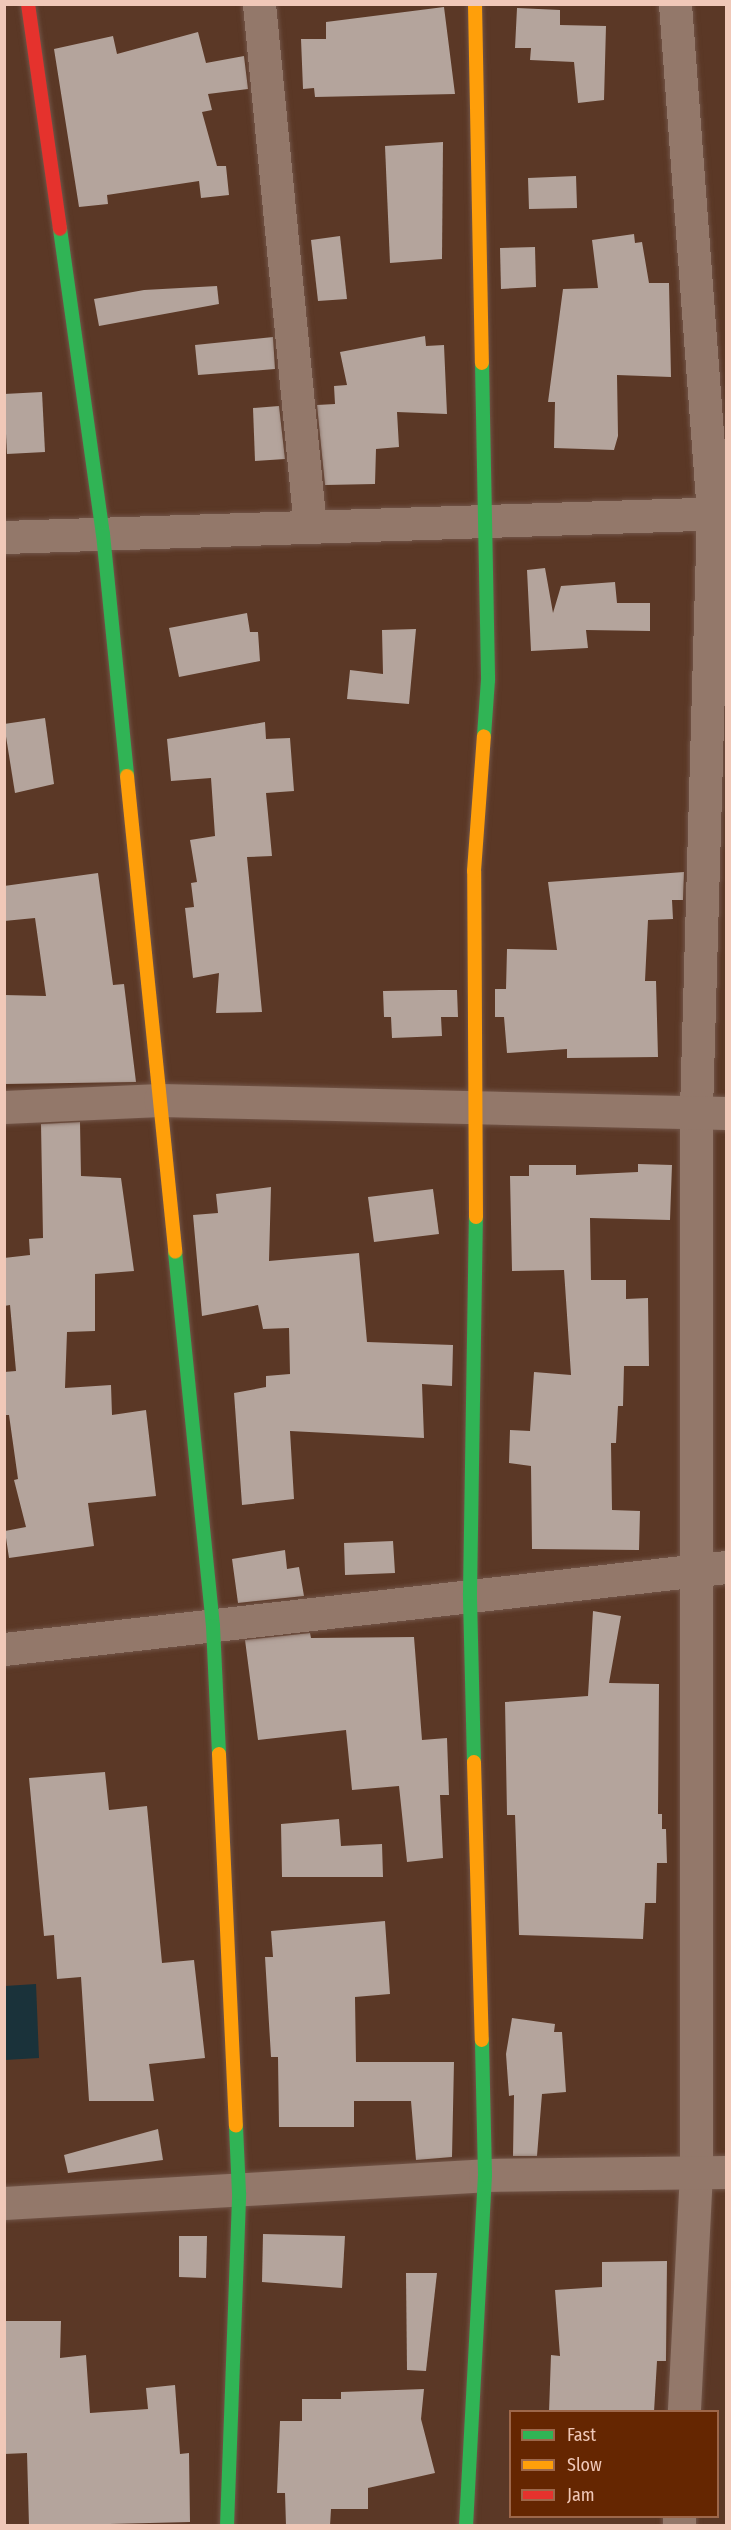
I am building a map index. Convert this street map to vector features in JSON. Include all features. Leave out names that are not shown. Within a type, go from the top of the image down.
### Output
[{"type":"street","points":[[28,4],[103,534],[213,1626],[239,2193],[227,2526]]},
{"type":"street","points":[[259,4],[310,527]]},
{"type":"street","points":[[466,2526],[485,2175],[470,1593],[478,1109],[474,871],[488,680],[488,521],[475,4]]},
{"type":"street","points":[[675,4],[720,513],[711,1113],[713,1567],[711,2172],[684,2410]]},
{"type":"street","points":[[4,537],[720,513]]},
{"type":"street","points":[[4,1107],[160,1100],[711,1113]]},
{"type":"street","points":[[4,1649],[213,1626],[470,1593],[713,1567]]},
{"type":"street","points":[[4,2204],[239,2193],[485,2175],[711,2172]]},
{"type":"water","points":[[36,1984],[39,2058],[5,2060],[5,1986]]},
{"type":"building","points":[[444,7],[455,94],[315,97],[314,88],[303,89],[301,39],[326,39],[326,22]]},
{"type":"building","points":[[517,8],[560,10],[560,25],[606,26],[604,100],[578,103],[574,62],[530,60],[531,48],[515,48]]},
{"type":"building","points":[[198,32],[206,63],[244,56],[248,89],[208,94],[212,110],[202,112],[217,166],[226,166],[229,195],[201,198],[199,181],[107,195],[108,204],[79,207],[54,49],[113,36],[117,54]]},
{"type":"building","points":[[443,142],[442,259],[390,263],[385,146]]},
{"type":"building","points":[[576,176],[577,208],[529,209],[528,178]]},
{"type":"building","points":[[634,234],[635,243],[642,242],[649,283],[669,283],[671,377],[617,375],[618,436],[614,450],[554,448],[555,402],[548,402],[563,289],[598,288],[592,240]]},
{"type":"building","points":[[340,236],[347,299],[318,301],[311,240]]},
{"type":"building","points":[[535,247],[536,287],[501,289],[500,248]]},
{"type":"building","points":[[217,286],[219,304],[99,326],[94,299],[144,290]]},
{"type":"building","points":[[425,336],[426,346],[444,345],[447,414],[397,412],[399,447],[376,449],[375,484],[325,485],[317,405],[335,404],[334,386],[347,385],[340,352]]},
{"type":"building","points":[[273,337],[275,369],[198,375],[195,345]]},
{"type":"building","points":[[42,392],[45,452],[7,454],[4,394]]},
{"type":"building","points":[[279,406],[285,459],[255,461],[253,408]]},
{"type":"building","points":[[545,568],[553,613],[561,586],[615,582],[617,603],[650,603],[650,631],[586,630],[588,648],[531,651],[527,570]]},
{"type":"building","points":[[247,613],[250,632],[258,632],[260,661],[179,677],[169,628]]},
{"type":"building","points":[[416,629],[409,704],[347,699],[350,670],[383,674],[382,630]]},
{"type":"building","points":[[45,718],[54,784],[15,793],[4,724]]},
{"type":"building","points":[[265,722],[266,739],[290,738],[294,791],[266,793],[272,856],[247,857],[262,1012],[216,1013],[219,973],[193,978],[185,908],[194,907],[191,883],[197,882],[190,840],[215,836],[211,778],[171,781],[167,739]]},
{"type":"building","points":[[684,872],[683,900],[672,900],[673,919],[648,920],[645,981],[656,981],[658,1057],[567,1058],[567,1049],[507,1053],[504,1017],[495,1017],[495,989],[506,989],[507,949],[557,950],[548,882]]},
{"type":"building","points":[[98,873],[113,985],[124,984],[136,1082],[4,1084],[4,995],[46,996],[35,918],[4,921],[4,886]]},
{"type":"building","points":[[457,990],[458,1017],[441,1017],[442,1036],[392,1038],[391,1017],[384,1017],[383,991]]},
{"type":"building","points":[[80,1122],[81,1176],[121,1178],[134,1271],[95,1274],[95,1331],[67,1332],[65,1388],[111,1385],[112,1415],[146,1410],[156,1496],[88,1503],[94,1546],[9,1558],[5,1531],[26,1527],[14,1480],[18,1479],[9,1415],[4,1415],[4,1372],[16,1371],[10,1305],[4,1306],[4,1258],[30,1255],[29,1239],[43,1238],[41,1124]]},
{"type":"building","points":[[638,1164],[672,1165],[670,1220],[590,1218],[591,1280],[626,1280],[626,1299],[648,1298],[649,1366],[624,1366],[623,1406],[618,1406],[616,1443],[611,1443],[612,1510],[640,1511],[639,1550],[532,1549],[531,1466],[509,1463],[510,1430],[530,1431],[534,1372],[571,1375],[564,1270],[512,1271],[510,1176],[529,1176],[529,1165],[576,1165],[576,1175],[638,1172]]},
{"type":"building","points":[[271,1187],[269,1261],[359,1253],[367,1342],[453,1345],[452,1386],[422,1384],[424,1438],[290,1431],[294,1499],[242,1505],[234,1393],[266,1387],[266,1376],[290,1374],[289,1328],[263,1329],[258,1305],[202,1316],[193,1215],[218,1213],[216,1194]]},
{"type":"building","points":[[433,1189],[439,1234],[374,1242],[368,1197]]},
{"type":"building","points":[[393,1541],[395,1573],[345,1575],[344,1543]]},
{"type":"building","points":[[285,1550],[287,1569],[299,1567],[304,1596],[238,1603],[232,1559]]},
{"type":"building","points":[[593,1611],[621,1616],[609,1683],[659,1684],[658,1814],[662,1814],[662,1829],[666,1829],[667,1863],[657,1863],[656,1903],[645,1903],[643,1939],[519,1935],[515,1815],[507,1815],[505,1702],[588,1696]]},
{"type":"building","points":[[310,1633],[311,1638],[414,1637],[422,1740],[447,1738],[449,1795],[440,1795],[443,1858],[407,1862],[399,1786],[352,1790],[346,1730],[258,1740],[245,1640]]},
{"type":"building","points":[[105,1772],[109,1810],[147,1806],[162,1963],[194,1960],[205,2058],[149,2064],[154,2101],[89,2101],[81,1977],[57,1979],[54,1935],[44,1936],[29,1778]]},
{"type":"building","points":[[339,1819],[341,1846],[382,1844],[383,1877],[282,1877],[281,1824]]},
{"type":"building","points":[[385,1921],[390,1994],[355,1997],[356,2062],[454,2062],[452,2157],[416,2160],[411,2101],[354,2101],[354,2127],[279,2127],[278,2057],[271,2057],[265,1957],[273,1957],[271,1931]]},
{"type":"building","points":[[512,2018],[555,2024],[554,2032],[562,2032],[566,2092],[542,2094],[537,2156],[513,2156],[514,2095],[509,2096],[506,2054]]},
{"type":"building","points":[[158,2129],[163,2160],[68,2173],[64,2155]]},
{"type":"building","points":[[263,2234],[345,2236],[342,2288],[262,2282]]},
{"type":"building","points":[[179,2236],[207,2236],[206,2278],[179,2277]]},
{"type":"building","points":[[667,2261],[666,2361],[657,2361],[654,2410],[549,2410],[551,2355],[560,2356],[555,2290],[602,2287],[602,2262]]},
{"type":"building","points":[[406,2273],[437,2273],[426,2371],[407,2370]]},
{"type":"building","points":[[4,2321],[61,2321],[60,2358],[86,2355],[90,2413],[148,2409],[146,2388],[175,2385],[180,2454],[189,2453],[190,2522],[29,2526],[27,2453],[4,2454]]},
{"type":"building","points":[[424,2389],[421,2419],[435,2473],[368,2488],[368,2509],[331,2509],[330,2526],[286,2526],[285,2493],[277,2493],[280,2421],[302,2421],[302,2399],[341,2399],[341,2392]]},
{"type":"traffic: fast","points":[[60,229],[103,534],[127,776]]},
{"type":"traffic: fast","points":[[482,363],[488,680],[484,736]]},
{"type":"traffic: fast","points":[[474,1762],[470,1593],[476,1217]]},
{"type":"traffic: fast","points":[[175,1252],[213,1626],[219,1754]]},
{"type":"traffic: fast","points":[[466,2526],[485,2175],[482,2040]]},
{"type":"traffic: fast","points":[[227,2526],[239,2193],[236,2126]]},
{"type":"traffic: slow","points":[[475,4],[482,363]]},
{"type":"traffic: slow","points":[[476,1217],[474,871],[484,736]]},
{"type":"traffic: slow","points":[[127,776],[175,1252]]},
{"type":"traffic: slow","points":[[219,1754],[236,2126]]},
{"type":"traffic: slow","points":[[474,1762],[482,2040]]},
{"type":"traffic: jam","points":[[28,4],[60,229]]}]
